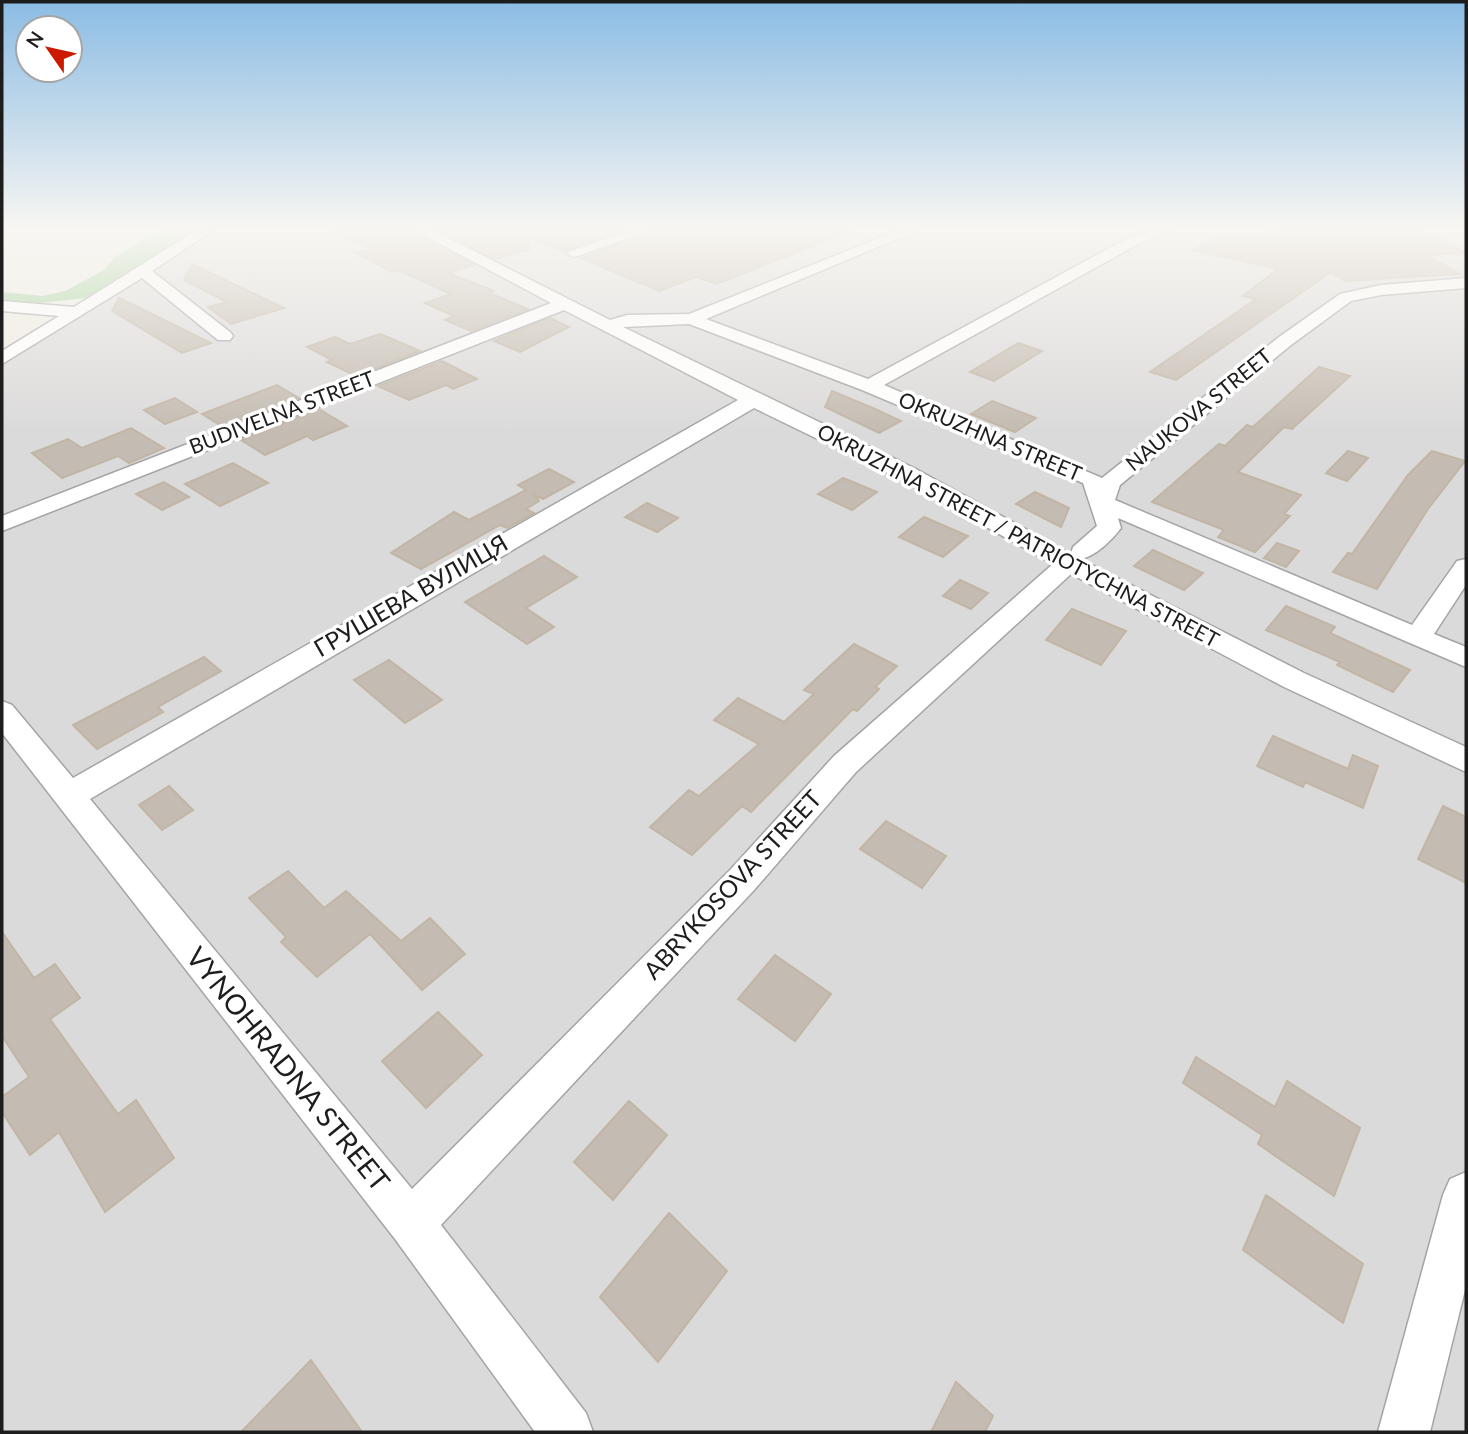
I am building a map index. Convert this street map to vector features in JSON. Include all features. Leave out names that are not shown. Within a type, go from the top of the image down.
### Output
[{"type":"street","points":[[2,359],[100,298]]},
{"type":"street","points":[[177,298],[225,336]]},
{"type":"street","name":"OKRUZHNA STREET / PATRIOTYCHNA STREET","points":[[551,298],[1076,557],[1294,680],[1466,760]]},
{"type":"street","points":[[607,326],[627,320],[691,319],[743,298]]},
{"type":"street","points":[[869,386],[1030,298]]},
{"type":"street","name":"NAUKOVA STREET","points":[[1102,503],[1105,487],[1112,480],[1285,341],[1345,298]]},
{"type":"street","name":"BUDIVELNA STREET","points":[[2,524],[563,304]]},
{"type":"street","points":[[2,306],[78,312]]},
{"type":"street","name":"OKRUZHNA STREET","points":[[691,319],[869,386],[1091,480],[1102,503],[1466,658]]},
{"type":"street","name":"ГРУШЕВА ВУЛИЦЯ","points":[[70,795],[754,400]]},
{"type":"street","name":"ABRYKOSOVA STREET","points":[[411,1223],[743,879],[845,764],[1109,528],[1102,503]]},
{"type":"street","points":[[1418,637],[1466,566]]},
{"type":"street","name":"VYNOHRADNA STREET","points":[[2,712],[411,1223],[566,1432]]},
{"type":"street","points":[[1405,1432],[1466,1195]]},
{"type":"shaded area","points":[[102,298],[1466,298],[1466,1432],[2,1432],[2,361]]},
{"type":"green space","points":[[2,298],[86,298],[39,303],[2,301]]},
{"type":"building","points":[[119,298],[211,343],[182,353],[112,311]]},
{"type":"building","points":[[219,298],[263,298],[284,308],[231,324],[208,307],[227,302]]},
{"type":"building","points":[[440,298],[501,298],[528,309],[471,331],[445,320],[454,316],[425,303]]},
{"type":"building","points":[[1251,298],[1294,298],[1176,380],[1150,372],[1256,299]]},
{"type":"building","points":[[550,318],[569,327],[520,352],[494,341]]},
{"type":"building","points":[[380,334],[420,351],[356,376],[327,362],[332,360],[307,347],[335,337],[350,344]]},
{"type":"building","points":[[1018,343],[1042,351],[994,381],[970,372]]},
{"type":"building","points":[[442,361],[477,379],[453,389],[446,385],[409,400],[378,386]]},
{"type":"building","points":[[1319,367],[1350,376],[1292,429],[1284,427],[1238,472],[1301,495],[1284,514],[1290,516],[1255,552],[1218,537],[1224,530],[1152,502],[1219,444],[1225,446],[1247,425],[1253,427]]},
{"type":"building","points":[[277,385],[299,398],[223,427],[202,414]]},
{"type":"building","points":[[832,391],[901,421],[879,433],[825,407]]},
{"type":"building","points":[[175,398],[197,412],[165,424],[144,410]]},
{"type":"building","points":[[992,401],[1036,418],[1015,432],[971,414]]},
{"type":"building","points":[[319,409],[347,426],[313,440],[307,436],[265,455],[241,440]]},
{"type":"building","points":[[131,428],[164,448],[129,463],[118,456],[62,478],[32,453],[68,439],[82,448]]},
{"type":"building","points":[[1348,451],[1368,458],[1347,481],[1326,473]]},
{"type":"building","points":[[1432,451],[1465,461],[1428,509],[1377,589],[1333,572],[1348,553],[1352,554],[1408,475]]},
{"type":"building","points":[[233,463],[268,483],[220,506],[185,484]]},
{"type":"building","points":[[549,469],[574,482],[543,499],[535,495],[539,501],[526,509],[534,513],[507,528],[500,525],[421,569],[391,553],[454,512],[469,520],[526,490],[518,485]]},
{"type":"building","points":[[843,478],[877,492],[852,510],[818,494]]},
{"type":"building","points":[[164,482],[189,497],[162,510],[136,494]]},
{"type":"building","points":[[1035,492],[1069,508],[1061,527],[1016,504]]},
{"type":"building","points":[[647,503],[678,518],[657,532],[625,517]]},
{"type":"building","points":[[924,517],[968,536],[943,557],[899,537]]},
{"type":"building","points":[[1277,543],[1299,551],[1286,567],[1264,558]]},
{"type":"building","points":[[1153,550],[1203,573],[1184,590],[1134,566]]},
{"type":"building","points":[[544,556],[577,577],[526,608],[554,627],[527,644],[465,602]]},
{"type":"building","points":[[960,580],[988,593],[971,609],[943,596]]},
{"type":"building","points":[[1286,606],[1335,627],[1330,633],[1410,670],[1393,692],[1337,665],[1340,662],[1266,630]]},
{"type":"building","points":[[1072,609],[1126,631],[1101,665],[1046,640]]},
{"type":"building","points":[[854,644],[897,666],[875,687],[879,689],[857,711],[853,709],[751,812],[742,806],[692,855],[650,827],[689,790],[699,796],[759,744],[714,720],[738,698],[784,722],[814,694],[804,690]]},
{"type":"building","points":[[204,657],[221,671],[158,707],[163,712],[97,749],[73,725]]},
{"type":"building","points":[[389,660],[442,700],[405,723],[354,680]]},
{"type":"building","points":[[1273,736],[1348,769],[1353,755],[1378,766],[1363,808],[1305,782],[1303,787],[1257,766]]},
{"type":"building","points":[[169,786],[193,810],[162,830],[139,805]]},
{"type":"building","points":[[1443,806],[1466,817],[1466,883],[1418,859]]},
{"type":"building","points":[[886,821],[946,856],[922,888],[860,849]]},
{"type":"building","points":[[288,871],[324,908],[346,891],[401,941],[430,918],[465,954],[422,990],[370,934],[317,977],[281,942],[286,937],[249,898]]},
{"type":"building","points":[[2,932],[34,978],[55,964],[80,998],[50,1019],[118,1114],[136,1100],[174,1158],[105,1212],[59,1132],[30,1155],[2,1112],[2,1097],[29,1077],[2,1036]]},
{"type":"building","points":[[775,955],[831,994],[795,1041],[738,999]]},
{"type":"building","points":[[438,1012],[482,1055],[426,1108],[382,1061]]},
{"type":"building","points":[[1196,1057],[1275,1107],[1287,1081],[1360,1128],[1334,1196],[1258,1144],[1262,1135],[1183,1083]]},
{"type":"building","points":[[629,1101],[667,1135],[613,1200],[574,1162]]},
{"type":"building","points":[[1266,1195],[1363,1264],[1343,1323],[1243,1250]]},
{"type":"building","points":[[669,1213],[727,1271],[658,1362],[600,1297]]},
{"type":"building","points":[[311,1360],[362,1432],[241,1432]]},
{"type":"building","points":[[956,1382],[993,1416],[985,1432],[931,1432]]}]
